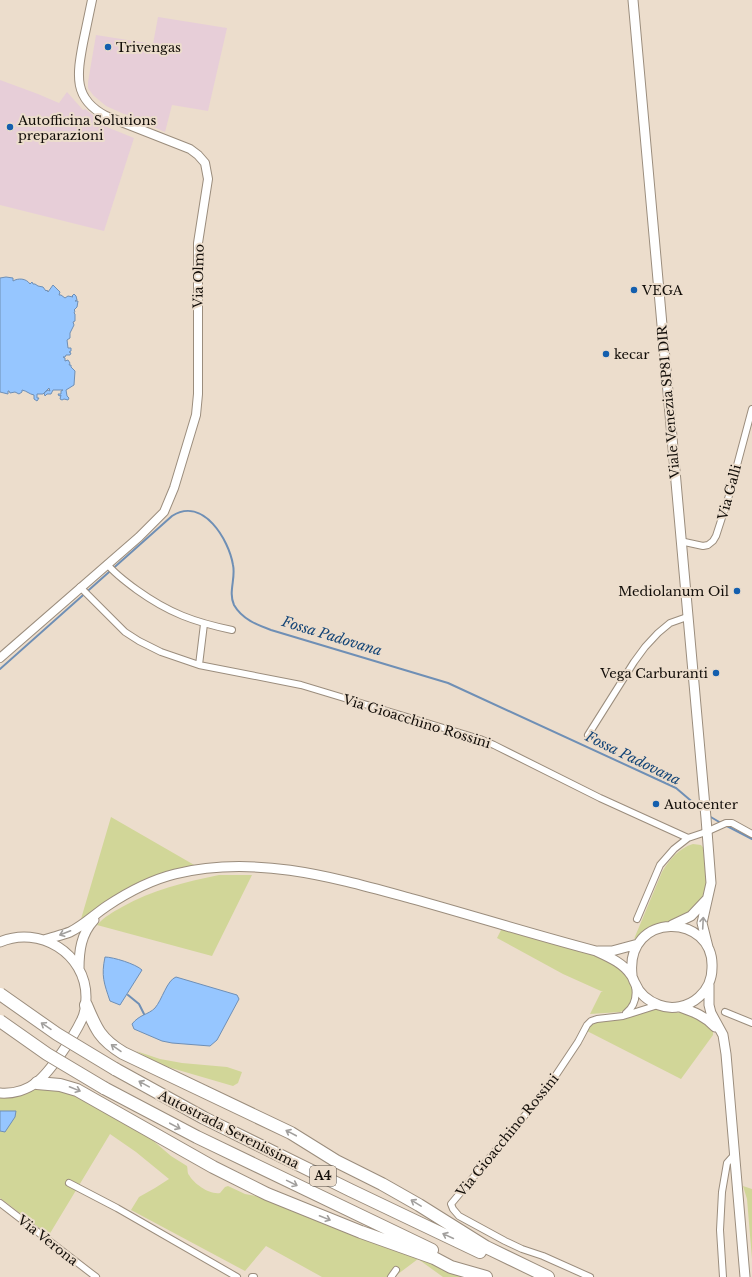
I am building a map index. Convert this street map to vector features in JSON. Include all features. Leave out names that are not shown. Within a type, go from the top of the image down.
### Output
[{"type":"highway","name":"Autostrada Serenissima","points":[[0,994],[58,1034],[115,1069],[204,1118],[350,1190],[534,1277]]},
{"type":"highway","points":[[86,1005],[92,1022],[101,1035],[107,1042],[123,1053],[291,1133],[336,1160],[419,1205],[486,1247],[548,1277]]},
{"type":"highway","name":"Autostrada Serenissima","points":[[0,1021],[47,1054],[104,1088],[197,1137],[488,1277]]},
{"type":"highway","points":[[37,1083],[60,1084],[77,1090],[212,1167],[274,1197],[361,1232],[434,1258],[451,1267],[488,1277]]},
{"type":"main road","name":"Viale Venezia SP81 DIR","points":[[633,0],[680,541],[706,818],[711,882],[702,923],[708,947]]},
{"type":"main road","points":[[44,940],[70,931],[129,893],[153,881],[174,874],[202,868],[266,867],[323,876],[370,887],[596,951],[618,962],[633,979],[640,992],[648,1000],[669,1008],[689,1004],[704,992],[712,976],[712,964],[708,947],[701,938],[692,931],[681,927],[669,926]]},
{"type":"main road","points":[[633,979],[632,959],[638,944],[644,937],[652,931],[669,926],[691,916],[707,899]]},
{"type":"main road","points":[[79,970],[80,953],[84,934],[91,923],[106,907]]},
{"type":"main road","points":[[0,942],[28,936],[44,940],[58,946],[73,960],[82,977],[86,991],[86,1005],[84,1013],[76,1030],[50,1068],[37,1083],[21,1090],[0,1093]]},
{"type":"main road","points":[[596,951],[612,951],[638,944]]},
{"type":"main road","points":[[709,984],[709,1005],[722,1035],[726,1054],[745,1277]]},
{"type":"main road","points":[[680,1007],[695,1012],[708,1019],[722,1035]]},
{"type":"street","name":"Via Olmo","points":[[0,658],[82,589],[154,523],[167,505],[174,488],[196,415],[198,394],[198,243],[208,174],[205,163],[190,149],[106,116],[91,107],[84,98],[80,86],[79,68],[92,0]]},
{"type":"street","name":"Via Galli","points":[[680,541],[703,546],[713,542],[728,499],[752,409]]},
{"type":"street","points":[[108,565],[128,584],[162,607],[188,619],[232,630]]},
{"type":"street","name":"Via Gioacchino Rossini","points":[[82,589],[125,632],[162,652],[199,665],[301,685],[480,739],[600,798],[688,838]]},
{"type":"street","points":[[588,735],[634,662],[658,632],[670,623],[687,617]]},
{"type":"street","points":[[199,665],[204,624]]},
{"type":"street","points":[[637,919],[660,864],[674,849],[688,838],[726,823],[732,823],[752,834]]},
{"type":"street","points":[[623,1016],[631,1009],[635,1002],[636,994],[633,979]]},
{"type":"street","name":"Via Gioacchino Rossini","points":[[590,1277],[544,1256],[522,1249],[505,1241],[459,1216],[453,1209],[452,1204],[546,1090],[591,1021],[623,1016],[658,1005]]},
{"type":"street","points":[[725,1012],[752,1023]]},
{"type":"street","points":[[723,1277],[720,1230],[722,1192],[726,1163],[735,1154]]},
{"type":"street","points":[[69,1183],[117,1208],[237,1277]]},
{"type":"street","name":"Via Verona","points":[[0,1203],[96,1277]]},
{"type":"street","points":[[391,1277],[396,1270]]},
{"type":"shaded area","points":[[158,17],[227,28],[208,111],[172,105],[165,132],[106,106],[93,95],[88,88],[96,35],[153,44]]},
{"type":"shaded area","points":[[0,80],[59,103],[67,92],[83,110],[85,109],[97,118],[97,123],[134,138],[104,231],[0,205]]},
{"type":"green space","points":[[111,817],[196,866],[121,893],[81,919]]},
{"type":"green space","points":[[693,844],[701,845],[706,851],[707,889],[699,905],[680,918],[653,926],[634,939],[662,872],[679,851]]},
{"type":"green space","points":[[219,875],[252,875],[212,956],[97,925],[112,913],[133,901],[157,891]]},
{"type":"green space","points":[[502,928],[610,959],[627,977],[634,991],[635,998],[626,1010],[620,1012],[590,1014],[601,992],[603,992],[563,974],[497,938]]},
{"type":"green space","points":[[657,1008],[672,1012],[694,1014],[713,1029],[713,1035],[681,1079],[587,1031],[591,1025],[596,1023],[620,1019]]},
{"type":"green space","points":[[136,1051],[160,1059],[182,1063],[227,1067],[242,1072],[238,1083],[233,1086],[161,1065]]},
{"type":"green space","points":[[63,1086],[143,1132],[171,1156],[187,1166],[188,1173],[191,1178],[207,1191],[220,1193],[225,1187],[228,1186],[245,1194],[266,1198],[467,1277],[443,1277],[418,1259],[394,1277],[322,1277],[266,1246],[245,1271],[131,1210],[139,1197],[169,1179],[136,1152],[110,1134],[49,1235],[0,1198],[0,1097],[20,1095],[39,1088]]},
{"type":"green space","points":[[743,1186],[752,1189],[752,1259],[747,1199]]},
{"type":"water","points":[[0,278],[13,278],[13,281],[22,279],[30,284],[32,282],[33,284],[43,287],[48,292],[53,285],[60,292],[59,295],[65,298],[68,296],[73,297],[72,296],[74,294],[76,296],[77,300],[75,301],[78,301],[77,307],[74,310],[75,321],[73,322],[74,325],[70,333],[70,338],[67,340],[68,348],[71,348],[71,351],[69,352],[71,353],[70,355],[63,357],[65,358],[65,361],[68,360],[70,363],[69,365],[71,365],[75,371],[74,385],[66,390],[69,398],[68,400],[60,399],[61,395],[59,396],[58,394],[61,394],[61,391],[63,390],[53,390],[51,394],[47,394],[45,396],[44,393],[37,394],[37,398],[39,398],[37,401],[34,399],[34,395],[22,390],[19,394],[15,392],[10,393],[9,391],[8,394],[0,392]]},
{"type":"water","points":[[105,957],[124,961],[135,965],[142,970],[120,1005],[110,1001],[106,989],[103,975]]},
{"type":"water","points":[[176,977],[237,995],[239,999],[217,1040],[210,1046],[162,1041],[134,1029],[132,1024],[138,1018],[155,1008],[167,986]]},
{"type":"water","points":[[0,1111],[16,1111],[15,1117],[5,1132],[0,1131]]},
{"type":"waterway","name":"Fossa Padovana","points":[[0,669],[172,516],[183,511],[194,512],[204,516],[213,524],[226,544],[231,555],[234,570],[232,600],[237,610],[250,621],[271,630],[448,683],[676,788],[703,811]]},
{"type":"waterway","name":"Fossa Padovana","points":[[709,816],[721,823]]},
{"type":"waterway","name":"Fossa Padovana","points":[[725,825],[752,839]]},
{"type":"waterway","points":[[128,995],[139,1004],[144,1014]]},
{"type":"place","name":"Trivengas","points":[[108,47]]},
{"type":"place","name":"Autofficina Solutions preparazioni","points":[[10,127]]},
{"type":"place","name":"VEGA","points":[[634,290]]},
{"type":"place","name":"kecar","points":[[606,354]]},
{"type":"place","name":"Mediolanum Oil","points":[[737,591]]},
{"type":"place","name":"Vega Carburanti","points":[[716,673]]},
{"type":"place","name":"Autocenter","points":[[656,804]]}]
